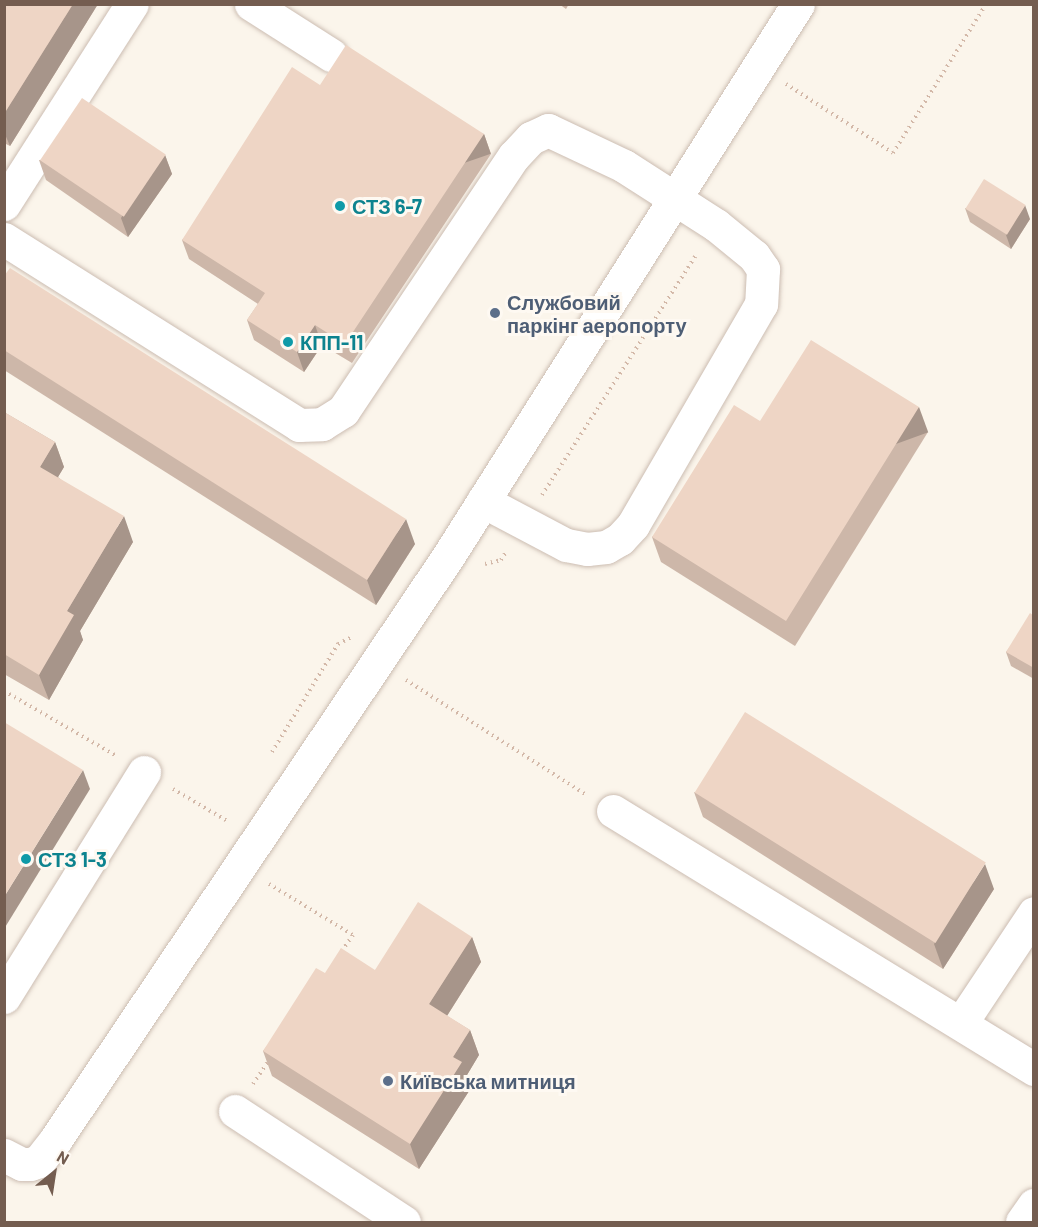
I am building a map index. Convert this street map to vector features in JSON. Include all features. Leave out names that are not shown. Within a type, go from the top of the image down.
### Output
[{"type":"lane","points":[[4,204],[132,4]]},
{"type":"lane","points":[[251,4],[331,55]]},
{"type":"lane","points":[[4,1155],[21,1164],[30,1164],[47,1152],[449,555],[798,4]]},
{"type":"lane","points":[[4,239],[278,414],[299,425],[312,425],[334,419],[343,411],[514,156],[531,138],[548,130],[561,133],[624,166],[716,225],[754,256],[762,269],[761,304],[633,525],[606,547],[587,549],[566,545],[483,501]]},
{"type":"lane","points":[[4,997],[144,772]]},
{"type":"lane","points":[[613,811],[1034,1069]]},
{"type":"lane","points":[[961,1023],[1034,914]]},
{"type":"lane","points":[[235,1111],[404,1222]]},
{"type":"lane","points":[[1023,1222],[1034,1205]]},
{"type":"path","points":[[759,66],[893,153],[986,4]]},
{"type":"path","points":[[449,555],[475,566],[501,560],[716,225]]},
{"type":"path","points":[[411,672],[405,682],[613,811]]},
{"type":"building","points":[[4,4],[73,4],[4,114]]},
{"type":"building","name":"СТЗ 6-7","points":[[346,45],[484,134],[345,344],[315,325],[297,352],[247,320],[265,293],[182,240],[292,67],[320,85]]},
{"type":"building","points":[[82,98],[166,154],[124,217],[40,160]]},
{"type":"building","points":[[984,179],[1026,205],[1007,235],[965,209]]},
{"type":"building","points":[[10,268],[406,519],[367,580],[4,350],[4,276]]},
{"type":"building","points":[[811,340],[919,407],[786,621],[652,537],[734,405],[760,421]]},
{"type":"building","points":[[4,412],[55,442],[40,467],[124,516],[67,611],[74,615],[39,675],[4,654]]},
{"type":"building","points":[[1030,613],[1034,616],[1034,668],[1006,652]]},
{"type":"building","points":[[745,712],[986,862],[936,943],[695,793]]},
{"type":"building","name":"СТЗ 1-3","points":[[4,722],[83,770],[4,897]]},
{"type":"building","points":[[418,902],[472,937],[429,1004],[470,1030],[453,1057],[462,1062],[410,1144],[263,1051],[316,968],[325,973],[341,948],[375,970]]},
{"type":"place","name":"СТЗ 6-7","points":[[340,206]]},
{"type":"place","name":"Службовий паркінг аеропорту","points":[[495,313]]},
{"type":"place","name":"КПП-11","points":[[288,342]]},
{"type":"place","name":"СТЗ 1-3","points":[[26,859]]},
{"type":"place","name":"Київська митниця","points":[[388,1081]]}]
